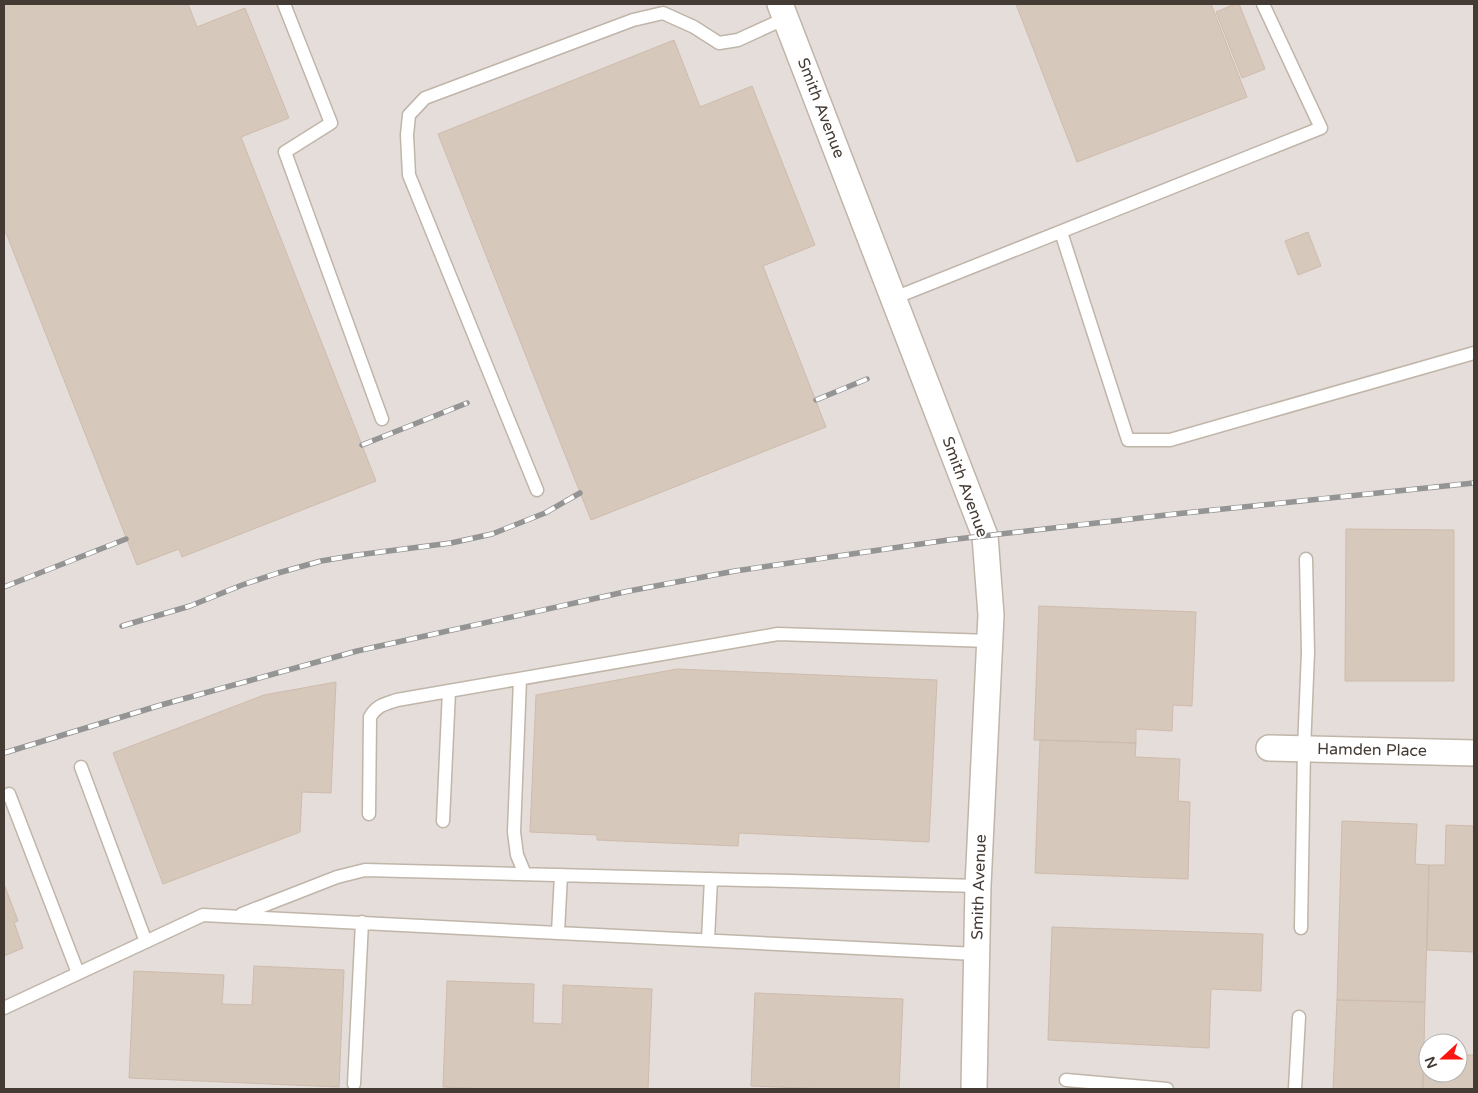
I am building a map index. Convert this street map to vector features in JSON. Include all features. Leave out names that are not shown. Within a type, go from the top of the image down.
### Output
[{"type":"street","name":"Smith Avenue","points":[[783,11],[984,536],[991,615],[978,886],[974,1089]]},
{"type":"street","name":"Hamden Place","points":[[1269,748],[1474,753]]},
{"type":"lane","points":[[284,4],[332,124],[285,152],[382,419]]},
{"type":"lane","points":[[894,298],[1321,128],[1264,4]]},
{"type":"lane","points":[[537,490],[409,175],[408,115],[425,98],[633,20],[663,13],[694,27],[719,44],[738,40],[783,11]]},
{"type":"lane","points":[[1061,232],[1128,440],[1170,440],[1474,354]]},
{"type":"lane","points":[[1300,928],[1308,652],[1306,558]]},
{"type":"lane","points":[[369,814],[370,717],[374,710],[381,705],[397,700],[778,634],[990,641]]},
{"type":"lane","points":[[520,679],[514,832],[517,855],[525,874]]},
{"type":"lane","points":[[443,821],[449,691]]},
{"type":"lane","points":[[81,767],[146,942]]},
{"type":"lane","points":[[9,794],[78,973]]},
{"type":"lane","points":[[238,916],[337,877],[365,870],[978,886]]},
{"type":"lane","points":[[558,932],[561,875]]},
{"type":"lane","points":[[708,940],[712,879]]},
{"type":"lane","points":[[4,1008],[204,915],[976,954]]},
{"type":"lane","points":[[354,1084],[362,922]]},
{"type":"lane","points":[[1295,1089],[1299,1017]]},
{"type":"lane","points":[[1066,1080],[1167,1089]]},
{"type":"shaded area","points":[[4,4],[1474,4],[1474,1089],[4,1089]]},
{"type":"building","points":[[4,4],[188,4],[197,27],[245,8],[289,118],[241,137],[376,481],[182,557],[179,549],[137,565],[6,233],[4,233]]},
{"type":"building","points":[[1016,4],[1211,4],[1247,97],[1077,162]]},
{"type":"building","points":[[1239,4],[1265,69],[1242,78],[1216,12]]},
{"type":"building","points":[[674,40],[700,107],[752,86],[815,245],[763,266],[826,427],[591,520],[438,134]]},
{"type":"building","points":[[1308,232],[1321,266],[1298,275],[1285,241]]},
{"type":"building","points":[[1346,529],[1454,530],[1454,681],[1345,681]]},
{"type":"building","points":[[1039,606],[1196,612],[1192,706],[1173,705],[1172,731],[1136,729],[1136,743],[1034,740]]},
{"type":"building","points":[[677,669],[937,680],[929,842],[739,833],[738,846],[597,840],[597,835],[530,832],[536,695]]},
{"type":"building","points":[[336,682],[331,793],[302,792],[300,832],[163,884],[113,753],[264,695]]},
{"type":"building","points":[[1040,740],[1136,743],[1135,757],[1180,759],[1178,801],[1190,802],[1188,879],[1035,873]]},
{"type":"building","points":[[1342,821],[1417,824],[1415,864],[1429,865],[1425,1002],[1337,1000]]},
{"type":"building","points":[[1446,825],[1474,826],[1474,952],[1427,950],[1429,865],[1445,865]]},
{"type":"building","points":[[4,884],[18,921],[14,922],[23,948],[4,956]]},
{"type":"building","points":[[1052,927],[1263,934],[1261,991],[1211,989],[1209,1048],[1048,1040]]},
{"type":"building","points":[[254,966],[344,970],[339,1087],[129,1078],[134,971],[224,975],[222,1004],[252,1005]]},
{"type":"building","points":[[447,981],[534,984],[533,1023],[562,1024],[563,985],[652,989],[648,1089],[486,1089],[443,1087]]},
{"type":"building","points":[[755,993],[903,999],[899,1089],[751,1086]]},
{"type":"building","points":[[1337,1000],[1425,1002],[1424,1033],[1418,1033],[1418,1083],[1423,1083],[1423,1089],[1333,1089]]},
{"type":"building","points":[[1468,1055],[1474,1055],[1474,1089],[1423,1089],[1423,1083],[1468,1083]]},
{"type":"railway","points":[[816,400],[867,379]]},
{"type":"railway","points":[[362,445],[467,403]]},
{"type":"railway","points":[[4,753],[161,705],[357,651],[629,591],[735,571],[948,540],[1474,483]]},
{"type":"railway","points":[[122,626],[190,606],[242,585],[321,561],[451,543],[492,534],[545,513],[580,493]]},
{"type":"railway","points":[[4,587],[126,539]]}]
